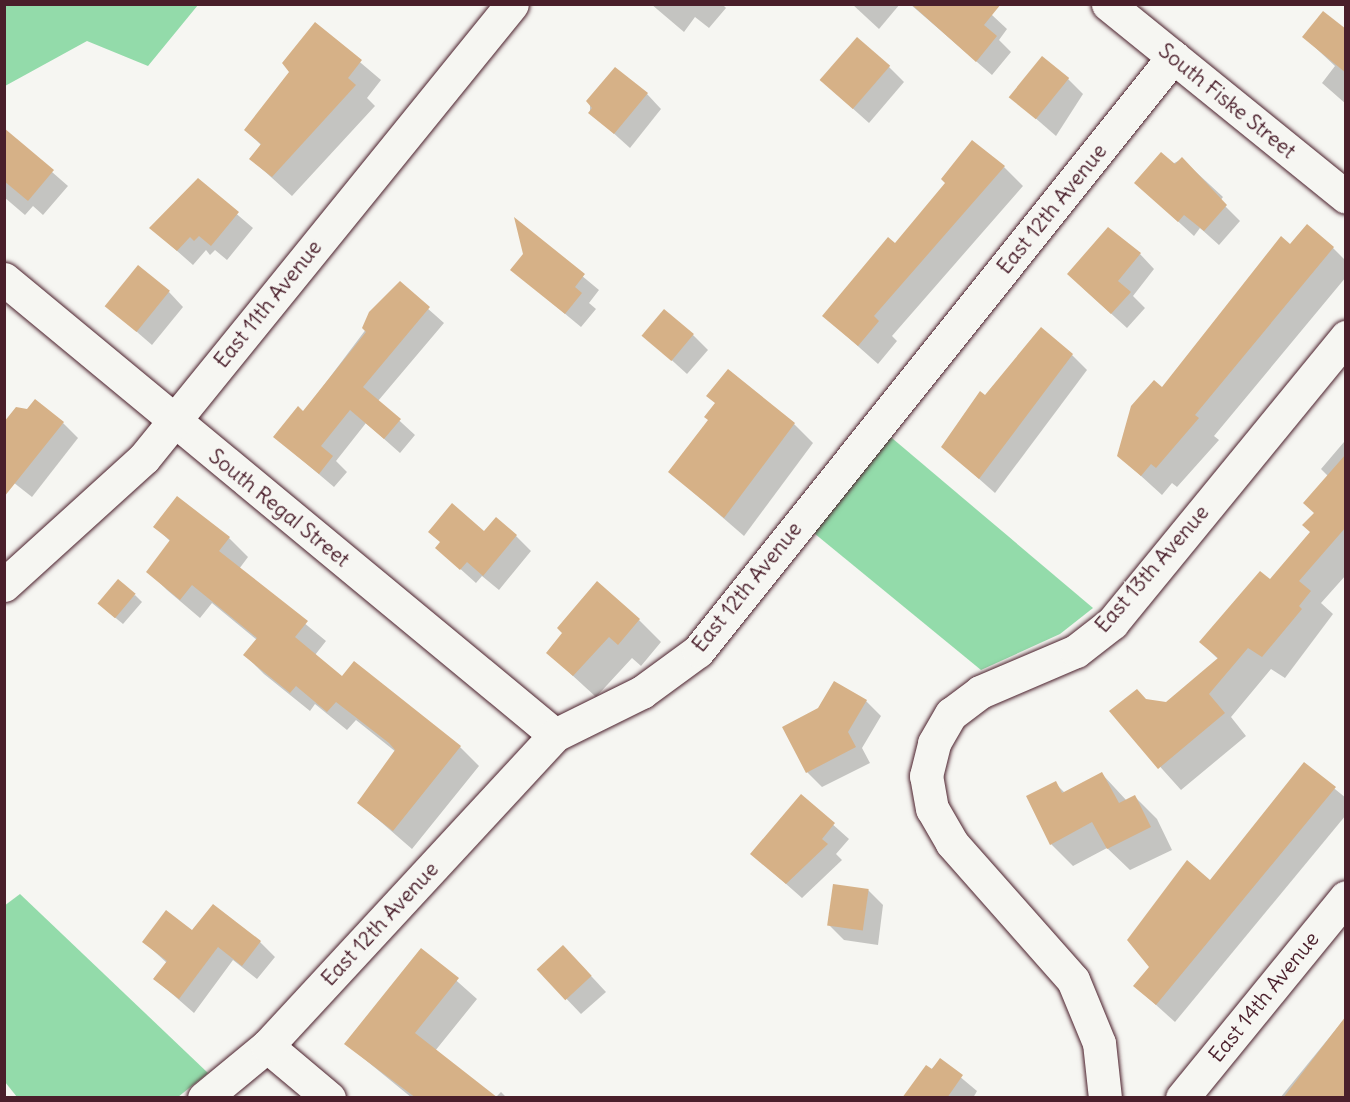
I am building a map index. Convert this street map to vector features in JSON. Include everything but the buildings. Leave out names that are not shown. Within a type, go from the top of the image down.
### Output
[{"type":"street","name":"East 11th Avenue","points":[[4,585],[144,458],[512,4]]},
{"type":"street","name":"South Fiske Street","points":[[1108,4],[1346,197]]},
{"type":"street","name":"East 12th Avenue","points":[[204,1098],[267,1046],[555,735],[642,692],[698,651],[1173,57]]},
{"type":"street","name":"South Regal Street","points":[[4,279],[19,308],[172,421],[555,735]]},
{"type":"street","name":"East 13th Avenue","points":[[1105,1098],[1099,1043],[1073,980],[952,843],[932,810],[926,776],[934,743],[951,714],[980,692],[1076,651],[1112,623],[1346,337]]},
{"type":"street","name":"East 14th Avenue","points":[[1182,1098],[1346,897]]},
{"type":"street","points":[[267,1046],[329,1098]]},
{"type":"green space","points":[[4,5],[198,5],[148,66],[87,41],[5,86]]},
{"type":"green space","points":[[886,433],[1093,608],[1060,634],[981,670],[809,529]]},
{"type":"green space","points":[[20,894],[208,1073],[178,1097],[17,1097],[5,1082],[4,906]]}]
